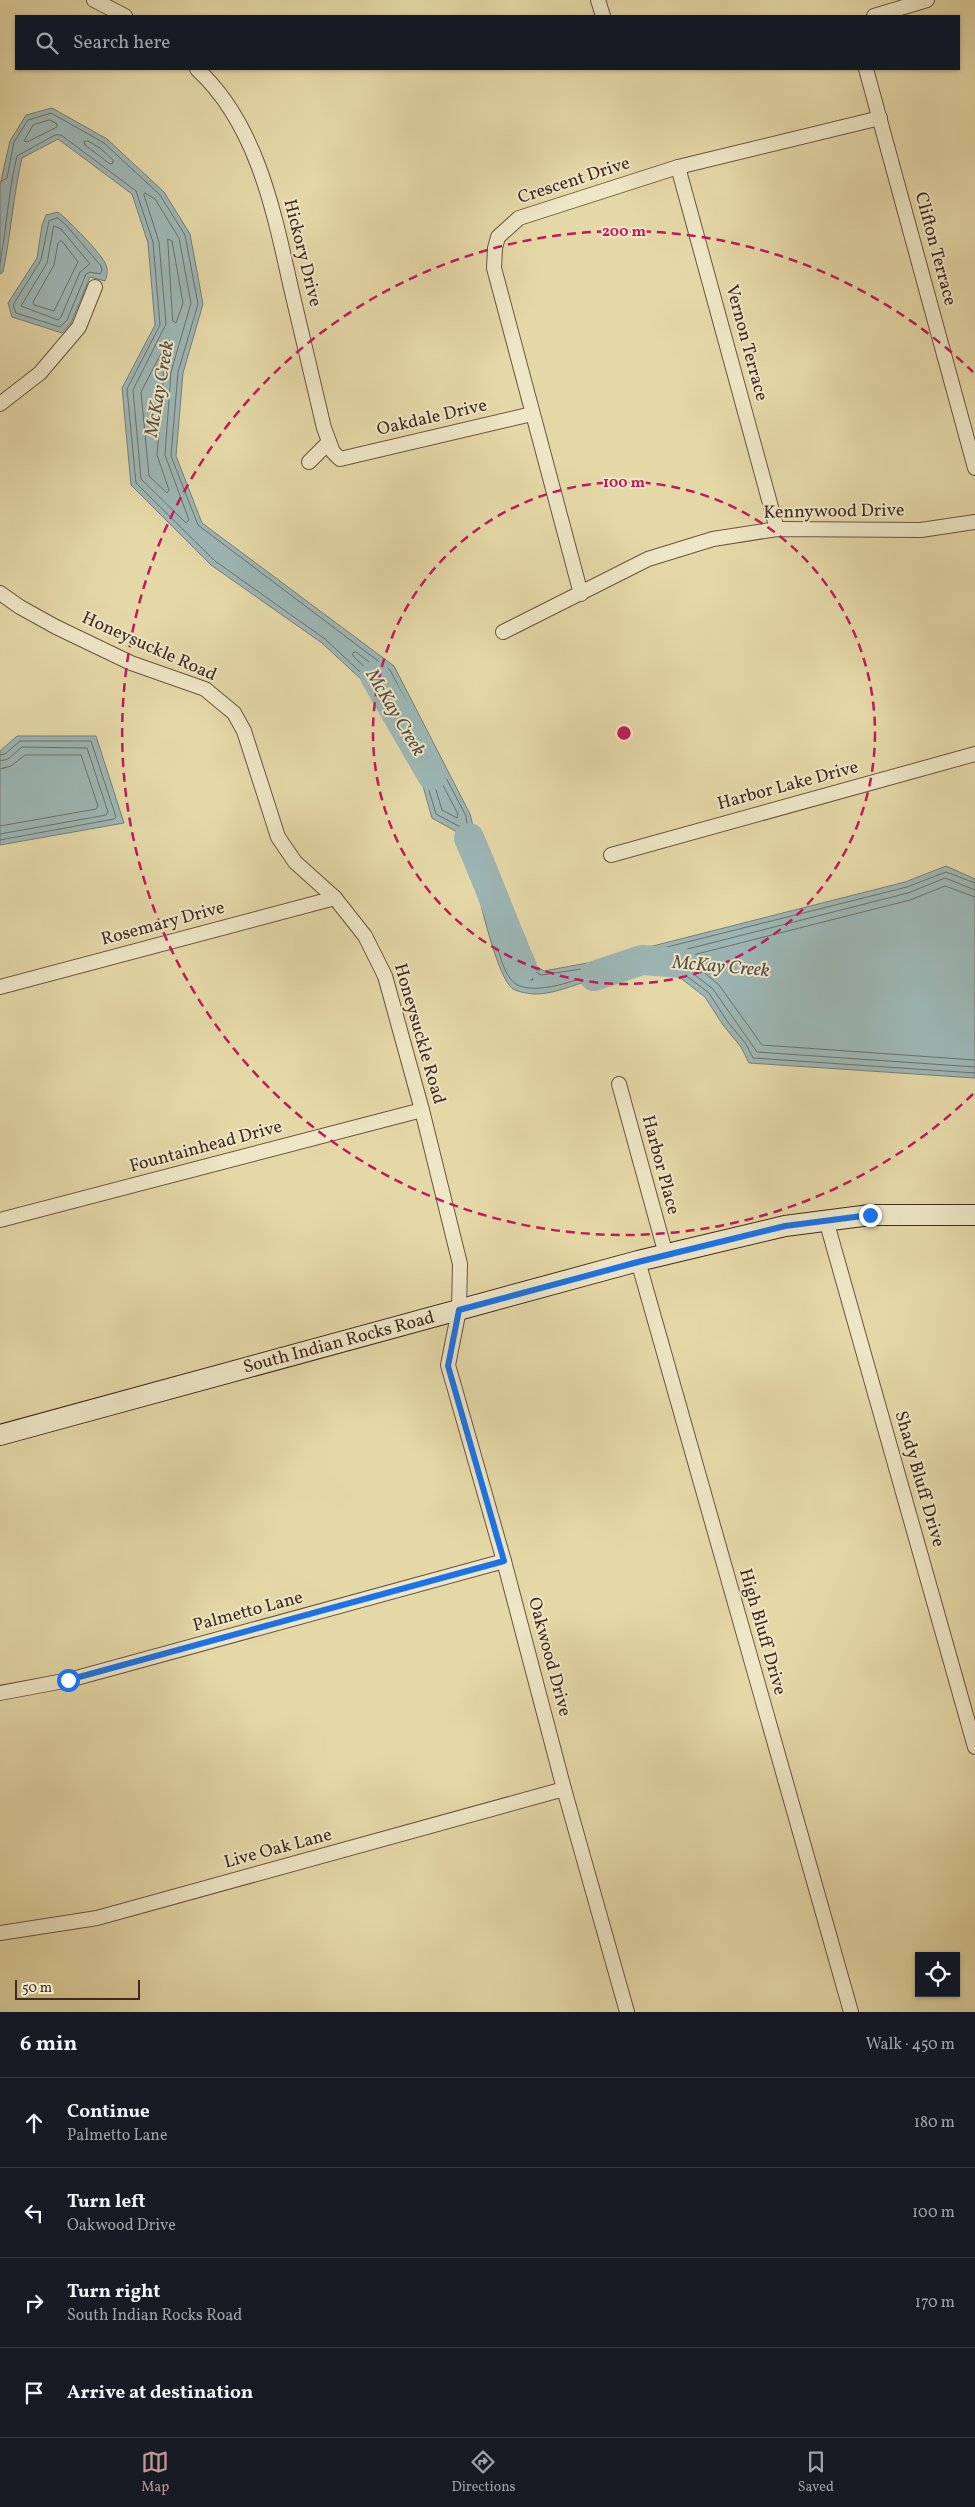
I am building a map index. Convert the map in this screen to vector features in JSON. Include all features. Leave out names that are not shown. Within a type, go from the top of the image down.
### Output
[{"type":"street","points":[[94,0],[123,15]]},
{"type":"street","points":[[598,0],[602,15]]},
{"type":"street","points":[[877,15],[927,0]]},
{"type":"street","name":"Hickory Drive","points":[[198,70],[209,80],[240,124],[259,169],[273,210],[329,442],[332,452],[340,459]]},
{"type":"street","name":"Clifton Terrace","points":[[866,70],[975,468]]},
{"type":"street","name":"Crescent Drive","points":[[581,594],[494,268],[495,248],[498,237],[519,218],[678,167],[880,118]]},
{"type":"street","name":"Vernon Terrace","points":[[678,167],[777,529]]},
{"type":"street","points":[[0,404],[40,373],[79,327],[95,288]]},
{"type":"street","name":"Oakdale Drive","points":[[340,459],[532,414]]},
{"type":"street","points":[[308,462],[329,442]]},
{"type":"street","name":"Kennywood Drive","points":[[503,632],[648,559],[712,539],[777,529],[922,530],[975,522]]},
{"type":"street","name":"Honeysuckle Road","points":[[0,593],[20,607],[56,627],[131,663],[205,689],[234,713],[246,739],[278,837],[295,862],[335,898],[365,936],[385,976],[422,1110],[460,1264],[459,1310]]},
{"type":"street","name":"Harbor Lake Drive","points":[[611,855],[975,754]]},
{"type":"street","name":"Rosemary Drive","points":[[0,987],[335,898]]},
{"type":"street","name":"Harbor Place","points":[[619,1084],[666,1255]]},
{"type":"street","name":"Fountainhead Drive","points":[[0,1220],[422,1110]]},
{"type":"street","name":"South Indian Rocks Road","points":[[0,1435],[638,1262],[785,1226],[870,1215],[975,1215]]},
{"type":"street","name":"Shady Bluff Drive","points":[[826,1220],[975,1747]]},
{"type":"street","name":"High Bluff Drive","points":[[638,1262],[851,2012]]},
{"type":"street","name":"Oakwood Drive","points":[[459,1310],[448,1366],[504,1561],[564,1789],[627,2012]]},
{"type":"street","name":"Palmetto Lane","points":[[0,1694],[68,1680],[504,1561]]},
{"type":"street","name":"Live Oak Lane","points":[[0,1933],[97,1918],[564,1789]]},
{"type":"water","points":[[52,108],[107,139],[164,192],[190,234],[203,304],[183,373],[176,456],[202,523],[394,666],[470,814],[493,904],[517,954],[544,971],[598,961],[629,952],[634,963],[557,991],[531,994],[513,989],[506,980],[498,963],[491,942],[466,837],[432,818],[404,719],[322,643],[211,565],[131,485],[122,388],[155,325],[148,243],[132,194],[58,139],[22,158],[6,258],[3,272],[0,274],[0,185],[10,141],[26,115]]},
{"type":"water","points":[[58,212],[99,254],[106,265],[107,271],[105,281],[90,277],[71,323],[62,333],[12,317],[8,303],[37,258],[42,225],[46,215]]},
{"type":"water","points":[[17,736],[96,736],[124,823],[0,845],[0,751]]},
{"type":"water","points":[[946,866],[975,879],[975,1078],[749,1063],[741,1047],[723,1025],[705,997],[678,976],[647,972],[637,950],[905,882]]},
{"type":"waterway","name":"McKay Creek","points":[[375,676],[432,775]]},
{"type":"waterway","name":"McKay Creek","points":[[469,838],[522,967]]},
{"type":"waterway","name":"McKay Creek","points":[[594,976],[642,960],[683,963]]},
{"type":"route","points":[[68,1680],[504,1561],[448,1366],[459,1310],[638,1262],[785,1226],[870,1215]]}]
